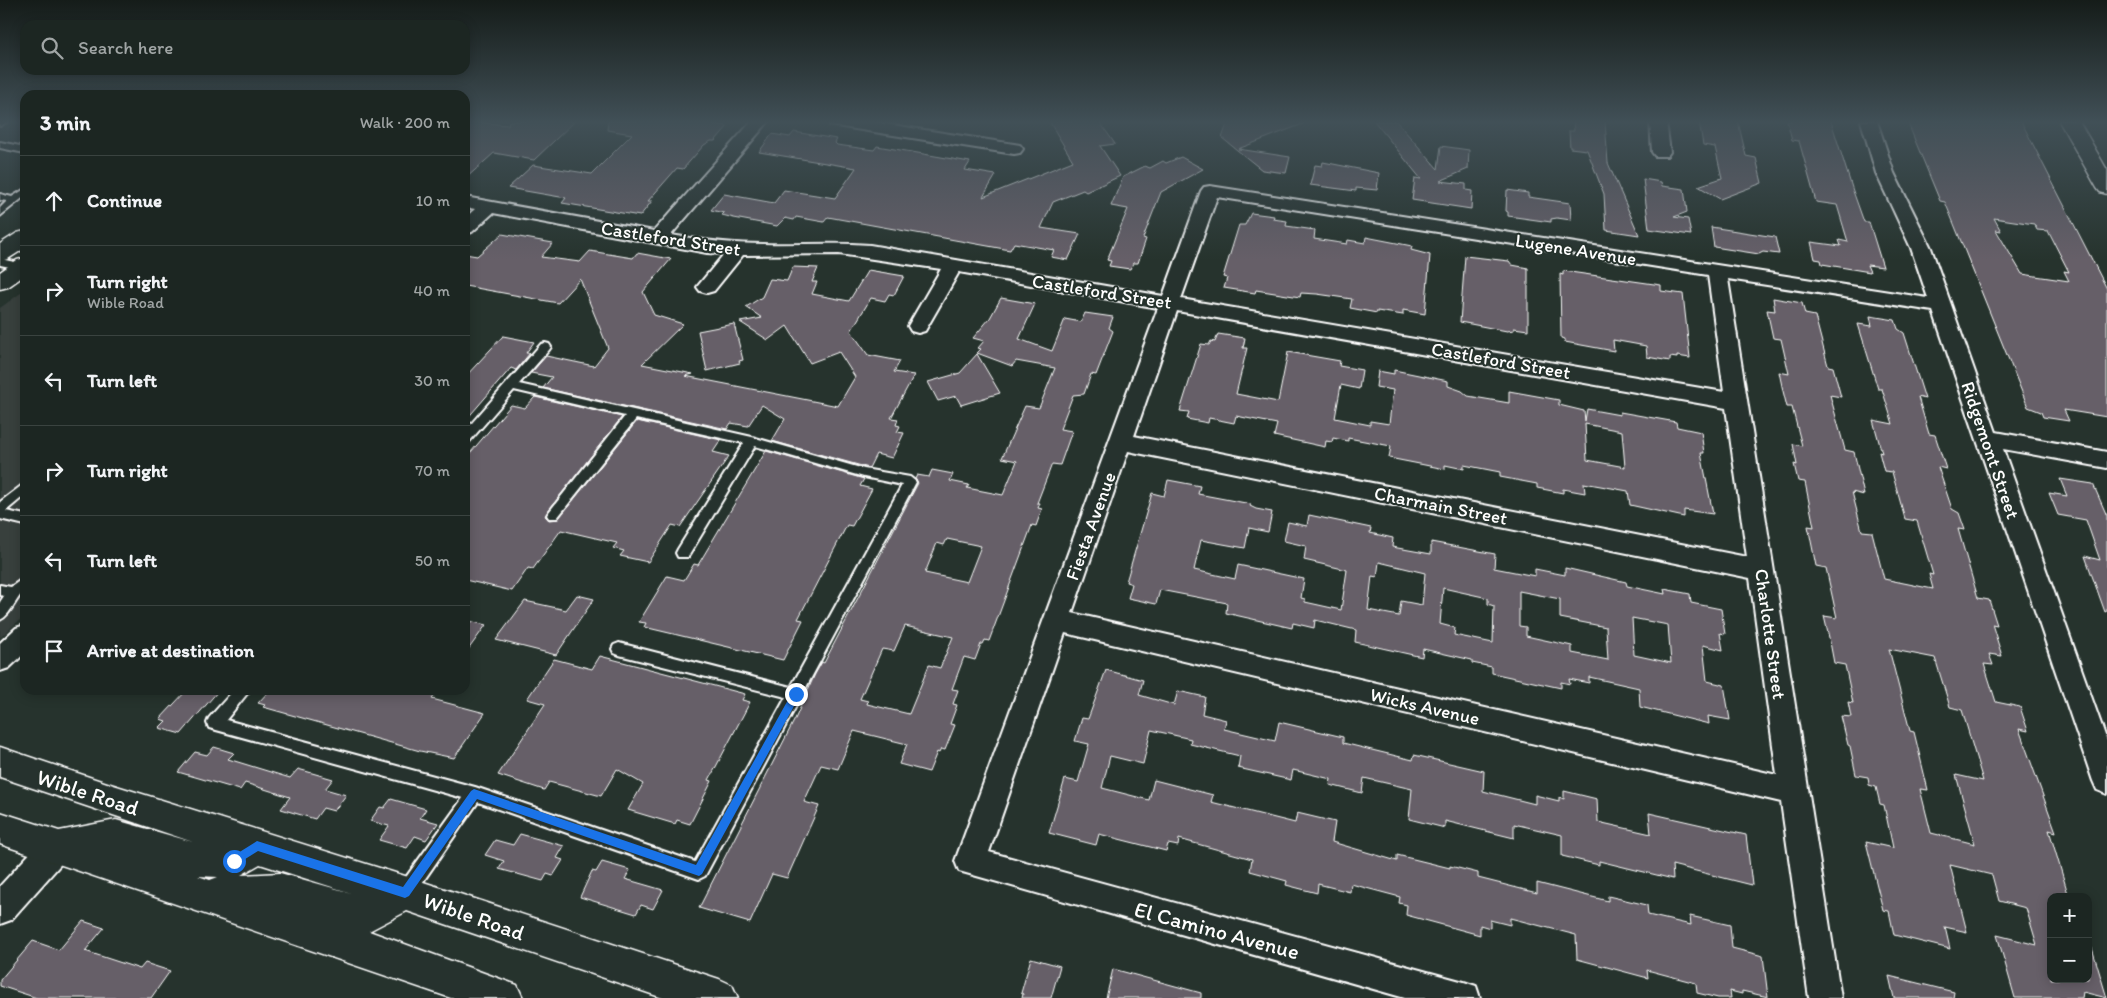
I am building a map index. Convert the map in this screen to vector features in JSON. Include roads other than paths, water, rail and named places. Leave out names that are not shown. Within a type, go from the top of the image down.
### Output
[{"type":"street","points":[[658,238],[720,168]]},
{"type":"street","name":"Ridgemont Street","points":[[1883,168],[1921,248],[2107,782]]},
{"type":"street","points":[[2095,168],[2107,188]]},
{"type":"street","name":"Lugene Avenue","points":[[1210,191],[1941,306]]},
{"type":"street","name":"Fiesta Avenue","points":[[970,861],[1210,191]]},
{"type":"street","name":"Castleford Street","points":[[470,203],[658,238],[736,250],[839,248],[870,251],[1736,402]]},
{"type":"street","points":[[470,223],[488,207]]},
{"type":"street","points":[[0,254],[20,241]]},
{"type":"street","points":[[707,287],[736,250]]},
{"type":"street","points":[[918,326],[953,266]]},
{"type":"street","points":[[0,282],[20,269]]},
{"type":"street","name":"Charlotte Street","points":[[1717,271],[1825,998]]},
{"type":"street","points":[[1987,438],[2107,460]]},
{"type":"street","name":"Charmain Street","points":[[1120,441],[1761,570]]},
{"type":"street","name":"Wicks Avenue","points":[[1056,620],[1794,792]]},
{"type":"street","points":[[0,660],[20,641]]},
{"type":"street","name":"Wible Road","points":[[0,762],[107,799],[405,893],[719,998]]},
{"type":"street","points":[[0,828],[205,895],[504,998]]},
{"type":"street","points":[[0,909],[56,847],[116,836],[192,859],[234,861],[257,846]]},
{"type":"street","name":"El Camino Avenue","points":[[970,861],[1464,998]]},
{"type":"street","points":[[205,895],[280,890],[365,915],[405,893]]},
{"type":"lane","points":[[0,214],[20,196]]},
{"type":"lane","points":[[0,197],[14,200]]},
{"type":"lane","points":[[0,262],[20,265]]},
{"type":"lane","points":[[470,432],[545,347]]},
{"type":"lane","points":[[239,695],[214,723],[474,794],[699,870],[910,482],[864,474],[752,441],[511,386]]},
{"type":"lane","points":[[553,515],[633,414]]},
{"type":"lane","points":[[683,553],[752,441]]},
{"type":"lane","points":[[0,509],[20,492]]},
{"type":"lane","points":[[0,514],[20,519]]},
{"type":"lane","points":[[0,614],[6,592],[20,585]]},
{"type":"lane","points":[[619,649],[796,694]]},
{"type":"lane","points":[[405,893],[474,794]]}]
